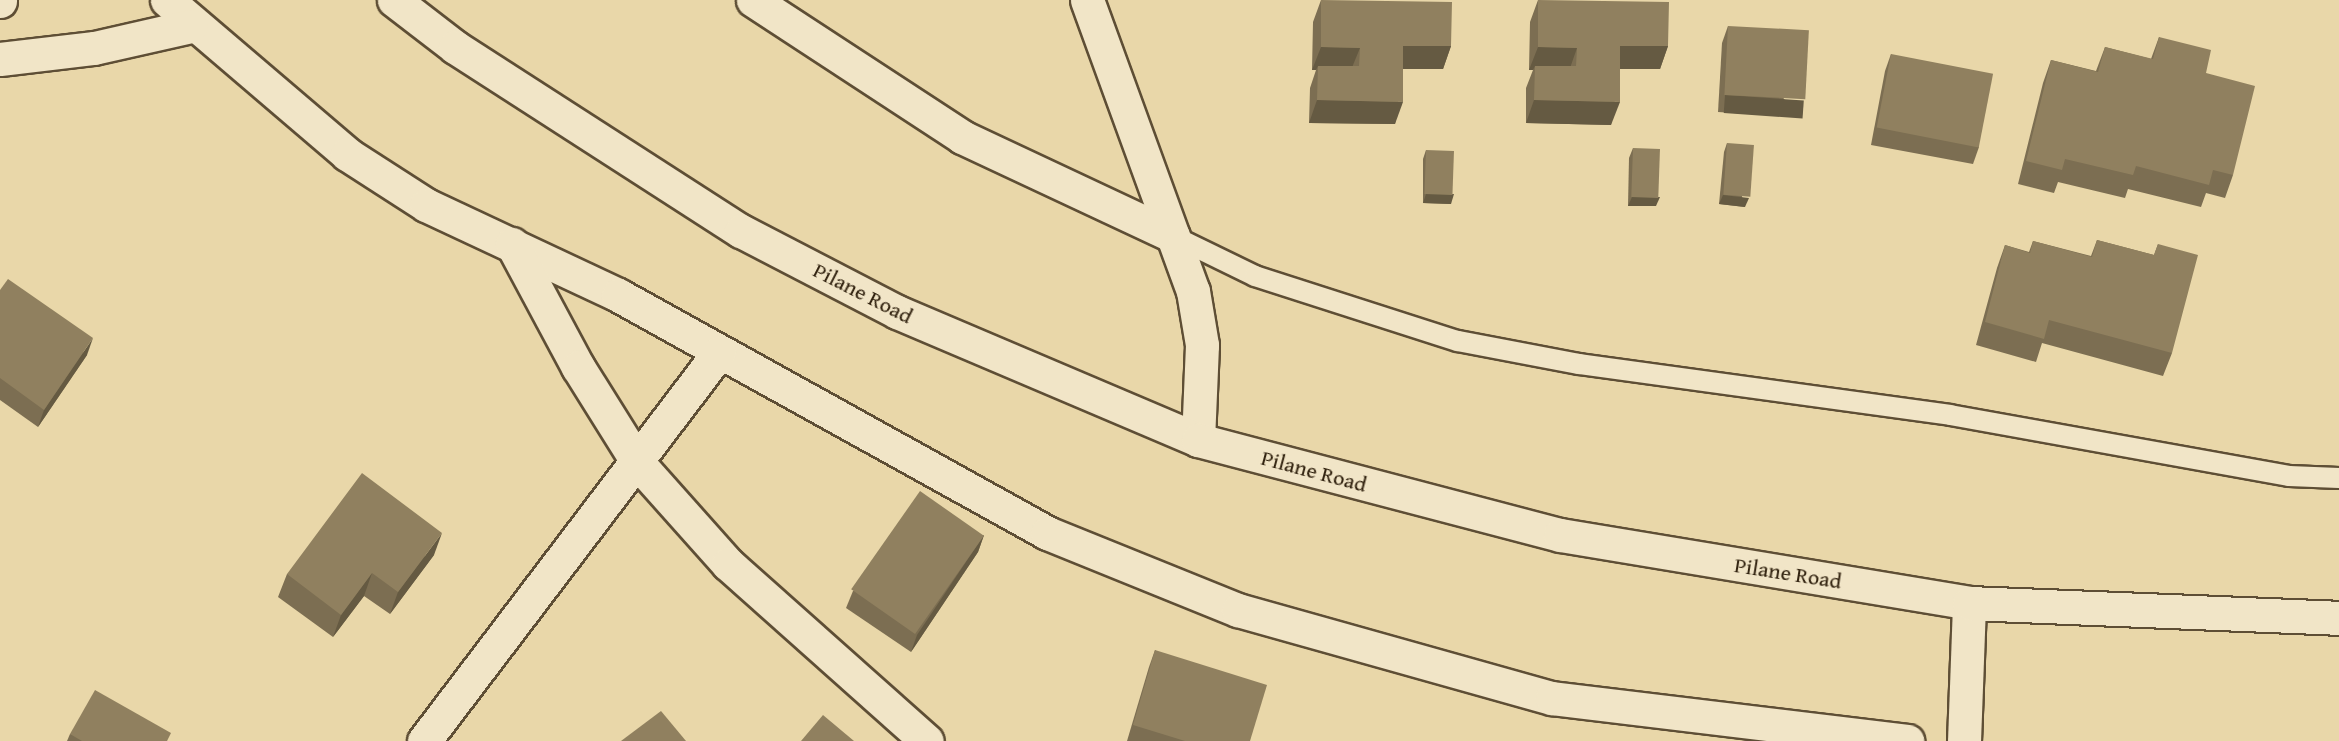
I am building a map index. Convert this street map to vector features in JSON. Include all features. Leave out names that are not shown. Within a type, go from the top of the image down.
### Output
[{"type":"street","points":[[167,0],[191,26],[347,154],[426,205],[512,243],[719,352],[1047,533],[1238,610],[1552,698],[1907,741]]},
{"type":"street","name":"Pilane Road","points":[[394,0],[455,47],[741,231],[897,312],[1198,440],[1560,535],[1969,603],[2339,618]]},
{"type":"street","points":[[753,0],[962,137],[1173,236]]},
{"type":"street","points":[[1087,0],[1193,291],[1202,345],[1198,440]]},
{"type":"street","points":[[0,59],[94,48],[191,26]]},
{"type":"street","points":[[512,243],[578,367],[638,463],[728,564],[927,741]]},
{"type":"street","points":[[424,741],[638,463],[719,352]]},
{"type":"street","points":[[1964,741],[1969,603]]},
{"type":"lane","points":[[1173,236],[1255,276],[1458,341],[1579,364],[1904,407],[2289,476],[2339,478]]},
{"type":"building","points":[[1321,0],[1452,2],[1451,46],[1403,46],[1403,102],[1317,100],[1318,66],[1359,66],[1360,48],[1321,47]]},
{"type":"building","points":[[1538,0],[1669,2],[1668,46],[1620,46],[1620,102],[1534,100],[1535,66],[1576,66],[1577,48],[1538,47]]},
{"type":"building","points":[[1728,26],[1809,30],[1805,99],[1724,95]]},
{"type":"building","points":[[2159,37],[2211,50],[2206,73],[2255,86],[2233,175],[2213,170],[2209,185],[2136,166],[2133,175],[2065,159],[2062,170],[2026,161],[2051,60],[2098,72],[2105,47],[2153,59]]},
{"type":"building","points":[[1891,54],[1993,74],[1979,147],[1877,128]]},
{"type":"building","points":[[1727,143],[1754,145],[1750,197],[1723,195]]},
{"type":"building","points":[[1633,148],[1660,149],[1658,198],[1631,197]]},
{"type":"building","points":[[1426,150],[1454,151],[1452,195],[1424,194]]},
{"type":"building","points":[[2097,240],[2154,255],[2158,244],[2198,255],[2172,353],[2049,320],[2044,339],[1985,322],[2005,245],[2030,253],[2033,241],[2092,257]]},
{"type":"building","points":[[8,279],[93,338],[44,410],[0,378],[0,290]]},
{"type":"building","points":[[362,473],[442,533],[398,592],[372,573],[341,615],[287,574]]},
{"type":"building","points":[[920,491],[984,536],[915,634],[851,589]]},
{"type":"building","points":[[1155,650],[1267,685],[1250,741],[1185,741],[1133,725]]},
{"type":"building","points":[[95,690],[171,733],[167,741],[82,741],[70,734]]},
{"type":"building","points":[[661,711],[686,741],[621,741]]},
{"type":"building","points":[[823,715],[854,741],[801,741]]}]
